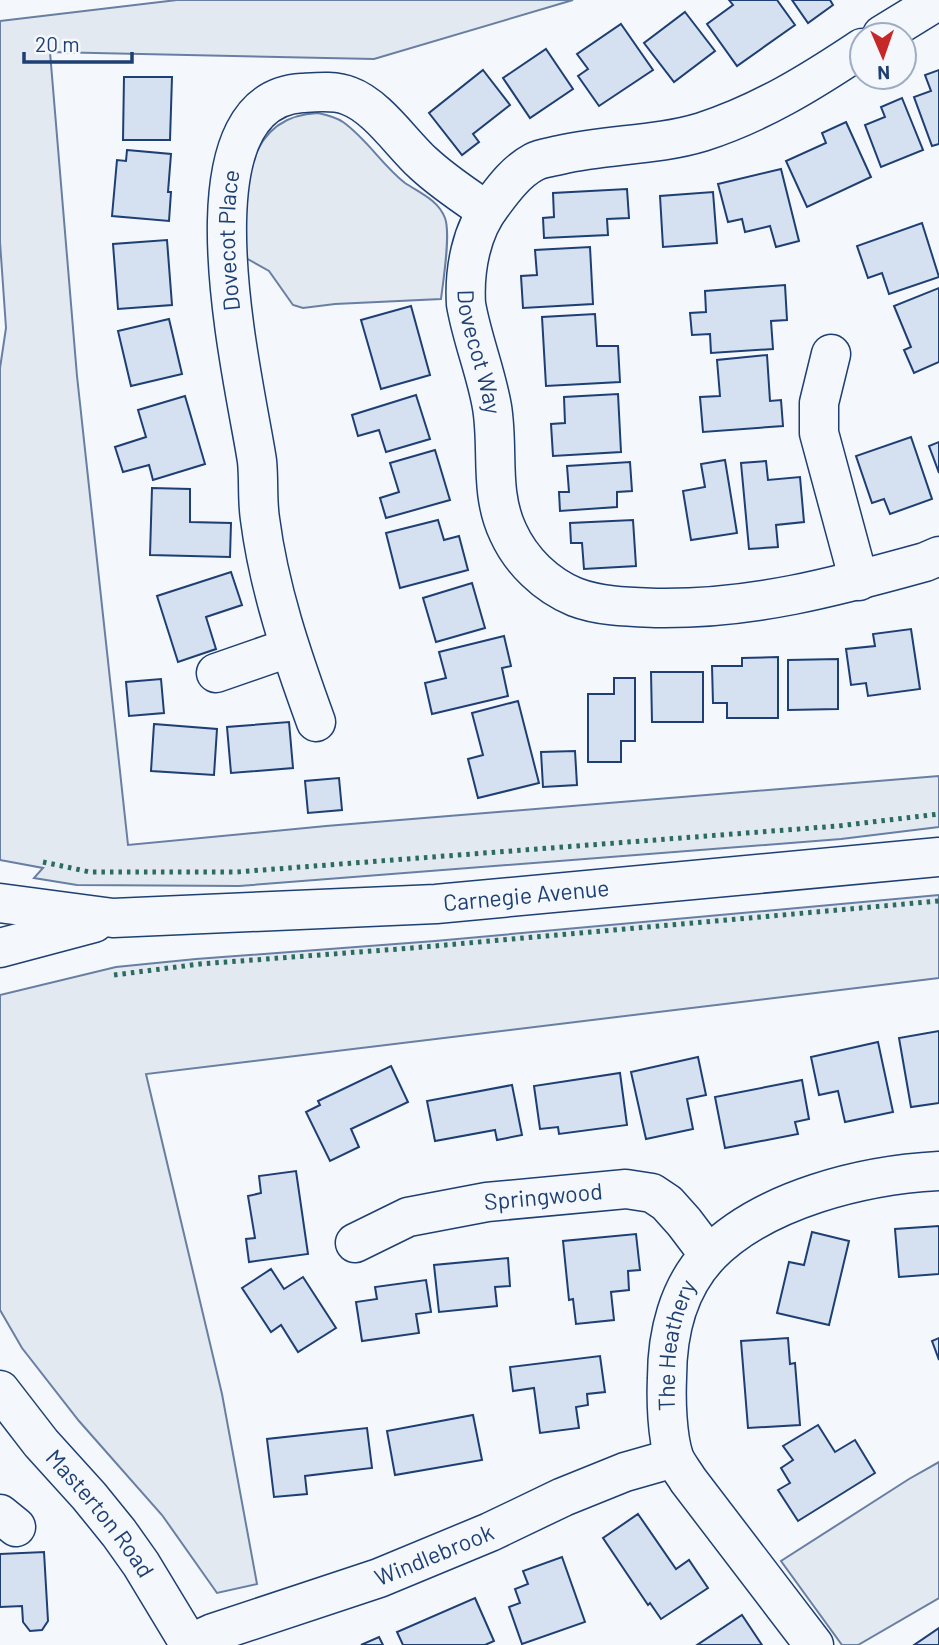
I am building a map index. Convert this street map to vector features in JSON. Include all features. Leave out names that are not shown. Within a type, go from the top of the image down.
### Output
[{"type":"street","points":[[905,21],[939,0]]},
{"type":"street","name":"Dovecot Way","points":[[848,57],[787,96],[700,132],[656,141],[581,150],[535,162],[511,180],[486,211],[475,236],[465,287],[466,304],[492,407],[494,483],[508,533],[538,575],[576,597],[600,604],[632,607],[726,606],[820,591],[939,555]]},
{"type":"street","name":"Dovecot Place","points":[[316,722],[288,648],[259,517],[257,463],[236,349],[229,292],[230,186],[237,147],[251,118],[270,103],[291,94],[326,92],[350,96],[384,122],[424,165],[486,211]]},
{"type":"street","points":[[831,354],[819,403],[819,433],[859,581]]},
{"type":"street","points":[[216,673],[288,648]]},
{"type":"street","name":"Carnegie Avenue","points":[[0,903],[113,918],[436,904],[939,857]]},
{"type":"street","name":"Carnegie Avenue","points":[[0,948],[113,918]]},
{"type":"street","name":"The Heathery","points":[[814,1645],[674,1458],[666,1393],[669,1338],[677,1306],[693,1276],[709,1255],[759,1217],[815,1195],[880,1177],[939,1171]]},
{"type":"street","name":"Springwood","points":[[355,1243],[408,1217],[487,1202],[626,1189],[652,1194],[667,1203],[709,1255]]},
{"type":"street","name":"Masterton Road","points":[[0,1390],[41,1443],[118,1533],[141,1564],[189,1644]]},
{"type":"street","name":"Windlebrook","points":[[189,1644],[213,1633],[379,1578],[625,1472],[674,1458]]},
{"type":"shaded area","points":[[177,0],[573,0],[374,59],[50,52],[77,376],[128,845],[326,826],[939,776],[939,827],[841,839],[239,886],[77,885],[34,878],[43,868],[0,860],[0,368],[6,328],[0,242],[0,21]]},
{"type":"shaded area","points":[[318,113],[337,119],[352,129],[397,176],[438,206],[442,212],[447,225],[447,235],[441,299],[303,308],[293,305],[269,271],[244,257],[247,187],[260,145],[274,129],[293,118]]},
{"type":"shaded area","points":[[939,895],[939,978],[146,1074],[222,1394],[257,1584],[217,1593],[162,1515],[79,1421],[22,1348],[0,1310],[0,995],[116,967]]},
{"type":"shaded area","points":[[939,1462],[939,1598],[858,1645],[842,1645],[781,1561]]},
{"type":"building","points":[[729,0],[777,0],[795,25],[737,66],[707,24],[733,5]]},
{"type":"building","points":[[792,0],[830,0],[833,5],[808,23]]},
{"type":"building","points":[[685,12],[715,51],[674,82],[644,43]]},
{"type":"building","points":[[621,24],[653,70],[599,106],[578,76],[588,69],[577,54]]},
{"type":"building","points":[[546,49],[573,89],[530,118],[503,78]]},
{"type":"building","points":[[483,70],[510,105],[473,134],[479,142],[462,155],[429,113]]},
{"type":"building","points":[[939,70],[939,144],[932,146],[914,97],[931,91],[925,75]]},
{"type":"building","points":[[124,77],[172,77],[170,140],[123,140]]},
{"type":"building","points":[[902,98],[923,150],[881,167],[865,125],[885,117],[881,107]]},
{"type":"building","points":[[846,122],[871,177],[807,207],[786,161],[826,143],[822,133]]},
{"type":"building","points":[[127,150],[171,154],[169,221],[112,216],[117,160],[126,161]]},
{"type":"building","points":[[781,169],[799,241],[776,247],[770,226],[745,232],[742,219],[728,222],[718,184]]},
{"type":"building","points":[[627,189],[629,218],[607,219],[608,235],[544,238],[543,218],[554,217],[553,193]]},
{"type":"building","points":[[713,192],[717,243],[663,247],[660,196]]},
{"type":"building","points":[[922,223],[939,277],[889,294],[882,273],[868,278],[857,246]]},
{"type":"building","points":[[167,240],[172,305],[118,309],[113,244]]},
{"type":"building","points":[[590,247],[593,304],[523,308],[521,276],[537,275],[535,250]]},
{"type":"building","points":[[785,285],[787,320],[771,321],[773,349],[711,353],[710,334],[692,335],[690,313],[706,312],[705,291]]},
{"type":"building","points":[[939,288],[939,362],[914,373],[904,350],[911,347],[894,306]]},
{"type":"building","points":[[411,306],[430,375],[381,389],[361,320]]},
{"type":"building","points":[[595,314],[597,346],[618,346],[620,382],[546,386],[542,317]]},
{"type":"building","points":[[169,319],[182,374],[131,386],[118,331]]},
{"type":"building","points":[[767,355],[770,401],[781,400],[783,426],[703,432],[700,397],[720,396],[717,360]]},
{"type":"building","points":[[618,394],[621,452],[553,456],[551,424],[565,423],[564,397]]},
{"type":"building","points":[[416,395],[430,439],[386,452],[379,430],[358,436],[352,415]]},
{"type":"building","points":[[185,396],[205,464],[153,480],[149,465],[123,472],[115,447],[146,437],[138,410]]},
{"type":"building","points":[[911,437],[932,499],[890,514],[884,499],[872,503],[856,456]]},
{"type":"building","points":[[939,442],[939,473],[929,446]]},
{"type":"building","points":[[435,450],[450,500],[386,518],[380,498],[399,492],[390,463]]},
{"type":"building","points":[[725,460],[737,533],[691,540],[683,491],[705,487],[701,464]]},
{"type":"building","points":[[766,461],[768,480],[800,477],[804,522],[776,525],[778,547],[749,549],[741,463]]},
{"type":"building","points":[[630,462],[632,491],[617,492],[617,507],[560,511],[559,492],[569,492],[567,466]]},
{"type":"building","points":[[152,488],[190,489],[190,522],[231,523],[230,557],[150,555]]},
{"type":"building","points":[[438,520],[444,540],[459,536],[468,570],[400,588],[386,533]]},
{"type":"building","points":[[633,520],[636,566],[584,569],[582,543],[571,543],[570,523]]},
{"type":"building","points":[[231,572],[242,605],[206,617],[216,649],[178,662],[157,596]]},
{"type":"building","points":[[472,583],[485,628],[436,642],[423,598]]},
{"type":"building","points":[[911,629],[920,689],[868,696],[866,683],[851,685],[846,649],[875,646],[873,634]]},
{"type":"building","points":[[504,636],[511,666],[502,668],[508,696],[432,714],[425,683],[446,678],[439,652]]},
{"type":"building","points":[[778,657],[778,718],[727,718],[727,703],[713,703],[712,666],[742,666],[742,658]]},
{"type":"building","points":[[838,659],[838,709],[788,710],[788,660]]},
{"type":"building","points":[[651,672],[703,672],[703,722],[652,722]]},
{"type":"building","points":[[614,678],[635,678],[635,741],[621,741],[621,762],[588,762],[588,694],[614,694]]},
{"type":"building","points":[[161,679],[164,713],[129,716],[126,682]]},
{"type":"building","points":[[518,701],[539,783],[478,798],[468,759],[483,755],[472,713]]},
{"type":"building","points":[[289,722],[293,768],[231,773],[227,727]]},
{"type":"building","points":[[154,724],[217,729],[214,775],[151,771]]},
{"type":"building","points":[[575,751],[577,785],[543,787],[541,752]]},
{"type":"building","points":[[339,778],[342,810],[308,813],[305,781]]},
{"type":"building","points":[[939,1031],[939,1103],[911,1107],[899,1038]]},
{"type":"building","points":[[878,1042],[893,1112],[845,1122],[838,1091],[819,1095],[811,1057]]},
{"type":"building","points":[[698,1057],[706,1095],[687,1099],[693,1129],[646,1139],[631,1072]]},
{"type":"building","points":[[391,1066],[408,1102],[351,1129],[359,1147],[330,1161],[306,1112],[320,1105],[318,1101]]},
{"type":"building","points":[[620,1073],[627,1125],[559,1134],[558,1127],[540,1129],[534,1086]]},
{"type":"building","points":[[802,1080],[809,1119],[795,1122],[798,1134],[725,1148],[715,1097]]},
{"type":"building","points":[[512,1085],[522,1135],[497,1140],[495,1130],[435,1141],[427,1101]]},
{"type":"building","points":[[296,1171],[308,1254],[249,1262],[246,1239],[255,1238],[248,1196],[261,1193],[259,1176]]},
{"type":"building","points":[[939,1226],[939,1274],[899,1277],[895,1229]]},
{"type":"building","points":[[812,1232],[849,1241],[829,1325],[777,1313],[789,1262],[804,1265]]},
{"type":"building","points":[[636,1234],[640,1270],[628,1271],[629,1290],[611,1292],[614,1320],[576,1324],[573,1299],[569,1300],[563,1241]]},
{"type":"building","points":[[508,1258],[510,1286],[495,1287],[497,1306],[439,1312],[434,1265]]},
{"type":"building","points":[[271,1269],[284,1289],[303,1277],[336,1328],[298,1352],[281,1325],[271,1332],[242,1288]]},
{"type":"building","points":[[426,1280],[431,1312],[416,1314],[419,1333],[362,1341],[356,1302],[377,1299],[375,1287]]},
{"type":"building","points":[[788,1338],[790,1364],[795,1363],[800,1425],[748,1428],[741,1341]]},
{"type":"building","points":[[939,1338],[939,1360],[932,1341]]},
{"type":"building","points":[[600,1356],[605,1392],[587,1394],[588,1405],[576,1407],[579,1428],[540,1433],[534,1388],[513,1391],[510,1367]]},
{"type":"building","points":[[473,1415],[482,1460],[395,1475],[387,1431]]},
{"type":"building","points":[[818,1425],[835,1452],[855,1440],[875,1473],[798,1521],[778,1490],[790,1483],[781,1468],[793,1460],[783,1446]]},
{"type":"building","points":[[367,1428],[372,1468],[305,1476],[307,1494],[274,1497],[267,1439]]},
{"type":"building","points":[[638,1514],[676,1569],[689,1560],[708,1588],[661,1619],[650,1603],[648,1605],[603,1538]]},
{"type":"building","points":[[44,1552],[48,1621],[42,1630],[30,1631],[23,1622],[22,1606],[0,1607],[0,1554]]},
{"type":"building","points":[[562,1557],[585,1622],[522,1644],[509,1607],[520,1603],[515,1589],[528,1584],[523,1571]]},
{"type":"building","points":[[475,1598],[494,1641],[485,1645],[403,1645],[397,1632]]},
{"type":"building","points":[[742,1615],[762,1645],[697,1645]]},
{"type":"building","points":[[939,1628],[939,1645],[914,1645]]},
{"type":"building","points":[[379,1637],[383,1645],[361,1645]]},
{"type":"hedge","points":[[43,862],[90,872],[236,872],[838,826],[939,814]]},
{"type":"hedge","points":[[114,975],[200,964],[939,901]]}]
